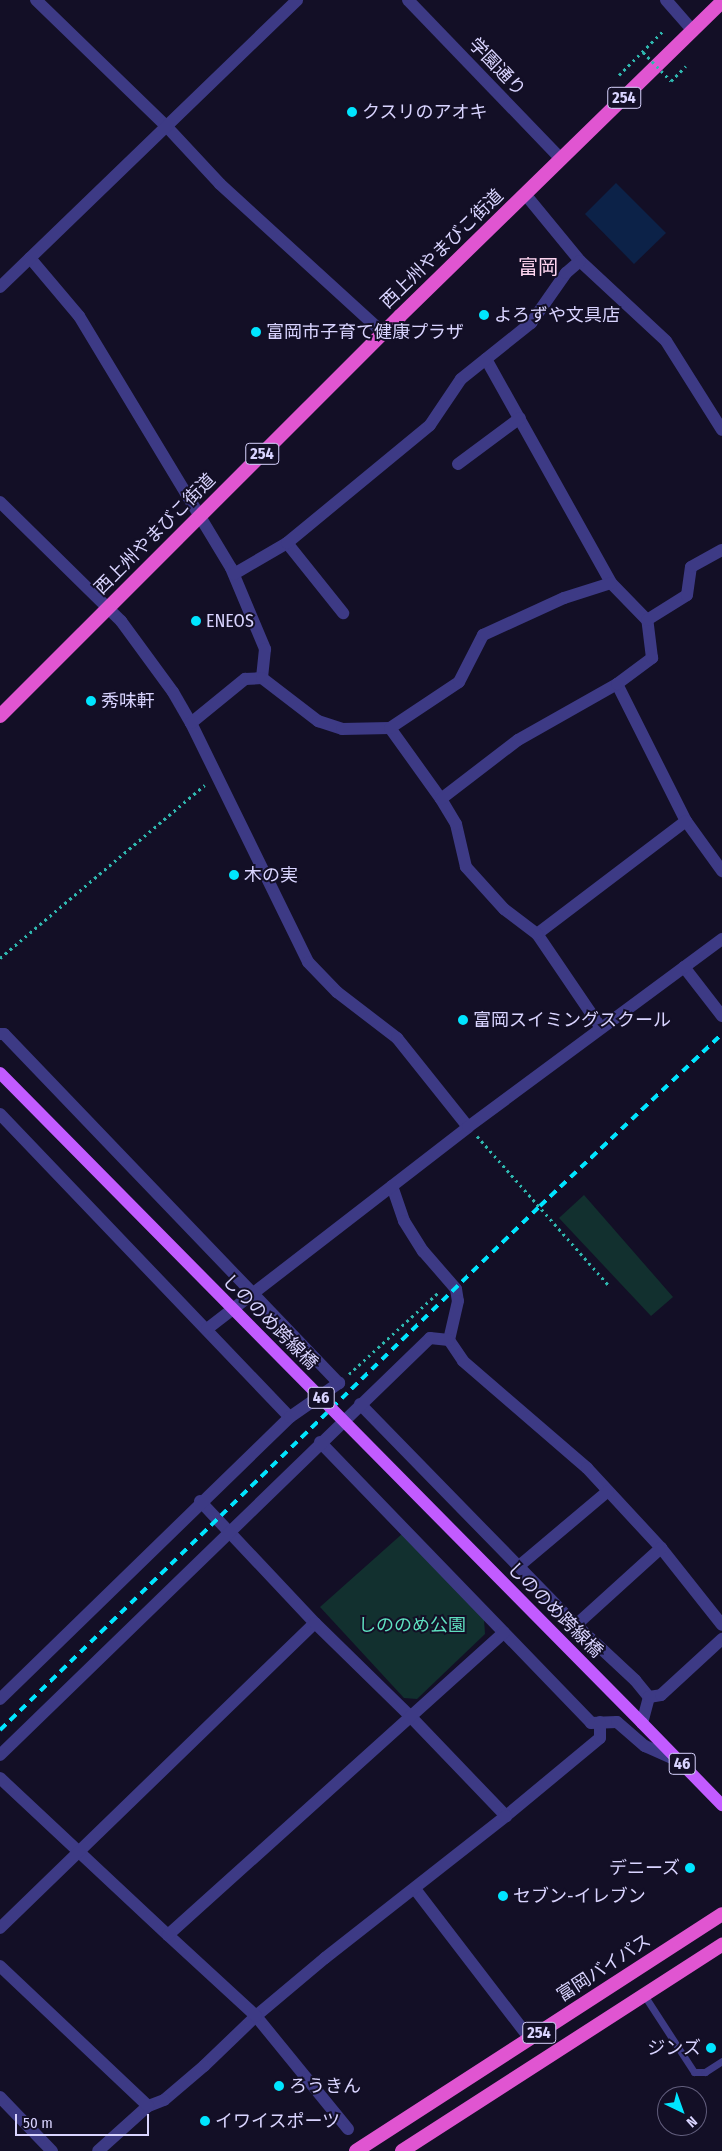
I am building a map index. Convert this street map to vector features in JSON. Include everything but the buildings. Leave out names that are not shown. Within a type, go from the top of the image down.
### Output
[{"type":"highway","name":"西上州やまびこ街道","points":[[0,716],[383,333],[722,2]]},
{"type":"highway","name":"富岡バイパス","points":[[356,2151],[722,1914]]},
{"type":"highway","name":"254","points":[[402,2151],[722,1945]]},
{"type":"main road","name":"しののめ跨線橋","points":[[0,1073],[642,1723]]},
{"type":"main road","name":"46","points":[[642,1723],[722,1805]]},
{"type":"street","points":[[36,0],[168,128],[220,184],[383,333]]},
{"type":"street","points":[[0,286],[168,128],[297,0]]},
{"type":"street","name":"学園通り","points":[[408,0],[561,159]]},
{"type":"street","points":[[666,0],[693,31]]},
{"type":"street","points":[[525,194],[580,261],[666,341],[722,430]]},
{"type":"street","points":[[30,258],[79,316],[201,515],[234,574],[265,649],[262,678]]},
{"type":"street","points":[[234,574],[287,543],[430,425],[461,380],[531,323],[566,273],[580,261]]},
{"type":"street","points":[[441,799],[518,740],[617,684],[652,658],[647,620],[611,583],[486,359]]},
{"type":"street","points":[[458,464],[520,418]]},
{"type":"street","points":[[0,502],[108,607],[126,627],[192,722],[308,962],[338,992],[397,1038],[468,1126]]},
{"type":"street","points":[[287,543],[343,613]]},
{"type":"street","points":[[647,620],[687,595],[691,568],[722,550]]},
{"type":"street","points":[[192,722],[245,679],[262,678],[318,721],[342,729],[390,728],[459,682],[483,635],[564,598],[611,583]]},
{"type":"street","points":[[617,684],[686,821],[722,871]]},
{"type":"street","points":[[390,728],[441,799],[456,824],[466,867],[504,909],[538,934],[601,1028]]},
{"type":"street","points":[[538,934],[686,821]]},
{"type":"street","points":[[207,1329],[468,1126],[722,939]]},
{"type":"street","points":[[684,967],[722,1016]]},
{"type":"street","points":[[0,1034],[4,1034],[339,1383],[290,1417],[200,1501],[0,1698]]},
{"type":"street","points":[[0,1114],[290,1417]]},
{"type":"street","points":[[392,1186],[404,1221],[423,1251],[456,1289],[458,1301],[449,1340],[463,1361],[587,1468],[661,1548],[722,1625]]},
{"type":"street","points":[[0,1755],[231,1533],[320,1442],[430,1338],[449,1340]]},
{"type":"street","points":[[360,1404],[649,1697]]},
{"type":"street","points":[[320,1442],[591,1723],[617,1722],[645,1746],[677,1760]]},
{"type":"street","points":[[518,1566],[608,1490]]},
{"type":"street","points":[[200,1501],[315,1623],[410,1716],[506,1816]]},
{"type":"street","points":[[576,1625],[661,1548]]},
{"type":"street","points":[[0,1928],[315,1623]]},
{"type":"street","points":[[168,1935],[504,1632]]},
{"type":"street","points":[[649,1697],[661,1695],[722,1639]]},
{"type":"street","points":[[642,1723],[649,1697]]},
{"type":"street","points":[[98,2151],[148,2106],[164,2100],[204,2066],[256,2016],[506,1816],[600,1738],[600,1722]]},
{"type":"street","points":[[0,1778],[256,2016],[348,2129]]},
{"type":"street","points":[[415,1889],[530,2039]]},
{"type":"street","points":[[0,1966],[148,2106]]},
{"type":"street","points":[[0,2097],[52,2151]]},
{"type":"lane","points":[[644,1996],[694,2072],[705,2072],[722,2061]]},
{"type":"path","points":[[619,75],[664,30]]},
{"type":"path","points":[[642,52],[671,81],[686,66]]},
{"type":"path","points":[[0,958],[217,775]]},
{"type":"path","points":[[468,1126],[610,1287]]},
{"type":"path","points":[[339,1383],[450,1282]]},
{"type":"green space","points":[[584,1195],[673,1297],[651,1316],[559,1218]]},
{"type":"green space","name":"しののめ公園","points":[[402,1534],[484,1619],[485,1634],[417,1699],[404,1698],[320,1607]]},
{"type":"water","points":[[616,183],[666,233],[634,264],[585,214]]},
{"type":"railway","points":[[0,1730],[540,1206],[722,1034]]},
{"type":"place","name":"クスリのアオキ","points":[[352,112]]},
{"type":"place","name":"よろずや文具店","points":[[484,315]]},
{"type":"place","name":"富岡市子育て健康プラザ","points":[[256,332]]},
{"type":"place","name":"ENEOS","points":[[196,621]]},
{"type":"place","name":"秀味軒","points":[[91,701]]},
{"type":"place","name":"木の実","points":[[234,875]]},
{"type":"place","name":"富岡スイミングスクール","points":[[463,1020]]},
{"type":"place","name":"デニーズ","points":[[690,1868]]},
{"type":"place","name":"セブン-イレブン","points":[[503,1896]]},
{"type":"place","name":"ジンズ","points":[[711,2048]]},
{"type":"place","name":"ろうきん","points":[[279,2086]]},
{"type":"place","name":"イワイスポーツ","points":[[205,2121]]},
{"type":"district","name":"富岡","points":[[538,267]]}]
